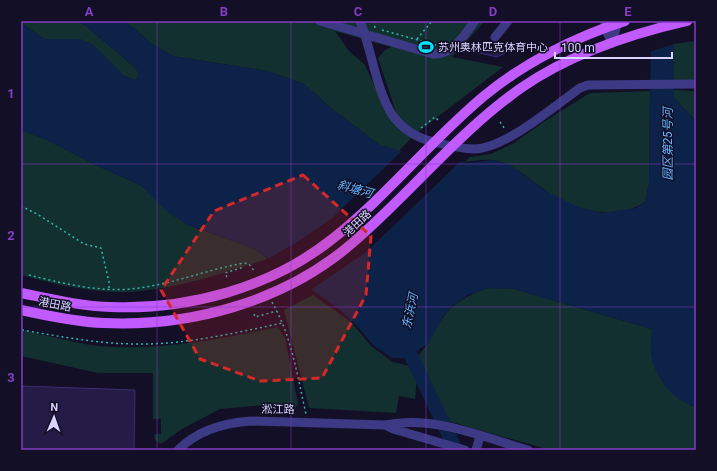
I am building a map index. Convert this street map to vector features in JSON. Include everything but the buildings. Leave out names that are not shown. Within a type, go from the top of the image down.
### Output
[{"type":"main road","name":"港田路","points":[[21,310],[73,320],[102,323],[143,323],[174,321],[204,315],[260,298],[313,272],[348,246],[471,127],[523,87],[569,60],[650,30],[687,21]]},
{"type":"main road","name":"港田路","points":[[21,293],[81,305],[140,307],[176,304],[225,293],[291,267],[330,241],[379,198],[470,108],[497,86],[542,58],[605,25],[620,22]]},
{"type":"street","points":[[320,21],[441,54],[452,50],[475,21]]},
{"type":"street","points":[[360,21],[388,106],[396,120],[414,135],[426,141],[463,148],[485,147],[507,139],[580,88],[588,85],[696,84]]},
{"type":"street","points":[[495,37],[508,21]]},
{"type":"street","points":[[612,43],[620,22]]},
{"type":"street","points":[[605,25],[612,43]]},
{"type":"street","name":"淞江路","points":[[178,450],[202,433],[212,428],[235,422],[250,421],[385,425],[413,421],[456,429],[528,450]]},
{"type":"street","name":"淞江路","points":[[385,425],[392,429],[466,450]]},
{"type":"street","points":[[476,450],[480,436]]},
{"type":"path","points":[[374,21],[375,28]]},
{"type":"path","points":[[416,39],[432,21]]},
{"type":"path","points":[[372,27],[441,47]]},
{"type":"path","points":[[421,129],[434,117],[438,120]]},
{"type":"path","points":[[500,122],[506,129]]},
{"type":"path","points":[[21,206],[37,214],[84,244],[101,248],[109,282],[109,290]]},
{"type":"path","points":[[227,277],[225,273],[241,268],[240,264]]},
{"type":"path","points":[[254,314],[255,317],[277,311]]},
{"type":"path","points":[[22,330],[78,339],[147,344],[190,340],[283,322]]},
{"type":"highlighted area","points":[[303,175],[371,236],[366,295],[322,378],[260,381],[200,359],[161,290],[214,211]]},
{"type":"green space","points":[[21,21],[78,22],[85,25],[133,66],[138,71],[139,77],[134,80],[124,76],[93,45],[79,39],[44,39],[21,23]]},
{"type":"green space","points":[[125,21],[485,21],[452,57],[503,67],[414,135],[399,151],[378,144],[331,108],[304,84],[267,71],[173,56],[152,44]],"holes":[[[335,31],[391,47],[385,50],[378,58],[397,115],[381,100],[365,65],[349,51]]]},
{"type":"green space","points":[[696,41],[696,80],[674,80],[674,44]]},
{"type":"green space","points":[[674,90],[696,91],[696,121],[674,98]]},
{"type":"green space","points":[[650,91],[649,184],[645,202],[633,208],[619,212],[592,211],[566,202],[542,188],[512,167],[499,161],[478,160],[465,162],[470,157],[491,154],[514,143],[545,121],[590,93]]},
{"type":"green space","points":[[21,130],[45,139],[98,166],[140,185],[186,224],[255,249],[268,259],[192,282],[134,291],[114,292],[91,290],[55,284],[21,275]]},
{"type":"green space","points":[[489,288],[514,289],[652,329],[651,355],[690,405],[696,406],[696,450],[550,450],[448,421],[418,356],[428,343],[441,320],[451,308],[469,296]]},
{"type":"green space","points":[[313,295],[352,323],[371,346],[393,362],[410,366],[417,378],[415,399],[399,396],[396,413],[309,408],[284,310]]},
{"type":"green space","points":[[278,327],[285,338],[298,404],[295,408],[266,405],[220,409],[182,429],[161,444],[155,440],[154,434],[161,434],[161,419],[153,419],[153,373],[98,373],[21,356],[21,330],[89,345],[144,347],[212,340]]},
{"type":"water","points":[[75,21],[125,21],[152,44],[173,56],[267,71],[304,84],[331,108],[378,144],[399,151],[469,163],[492,160],[510,165],[544,190],[578,207],[602,213],[636,208],[645,202],[649,184],[651,21],[674,21],[674,98],[696,121],[696,406],[688,404],[672,394],[660,379],[651,354],[652,329],[514,289],[489,288],[468,295],[452,306],[441,319],[429,343],[405,358],[392,358],[373,345],[356,325],[339,309],[255,249],[186,224],[166,211],[140,185],[98,166],[45,139],[21,130],[21,23],[44,39],[79,39],[93,45],[124,76],[134,80],[139,77],[133,66],[85,25]]},
{"type":"pier","points":[[649,21],[676,21],[674,44],[649,52]]},
{"type":"pier","points":[[403,150],[462,160],[365,253],[309,291],[266,260],[297,242],[331,219]]},
{"type":"waterway","name":"东浜河","points":[[405,337],[404,341],[456,450]]},
{"type":"place","name":"苏州奥林匹克体育中心","points":[[426,47]]},
{"type":"water label","name":"园区第25号河","points":[[668,144]]},
{"type":"water label","name":"斜塘河","points":[[355,189]]}]
